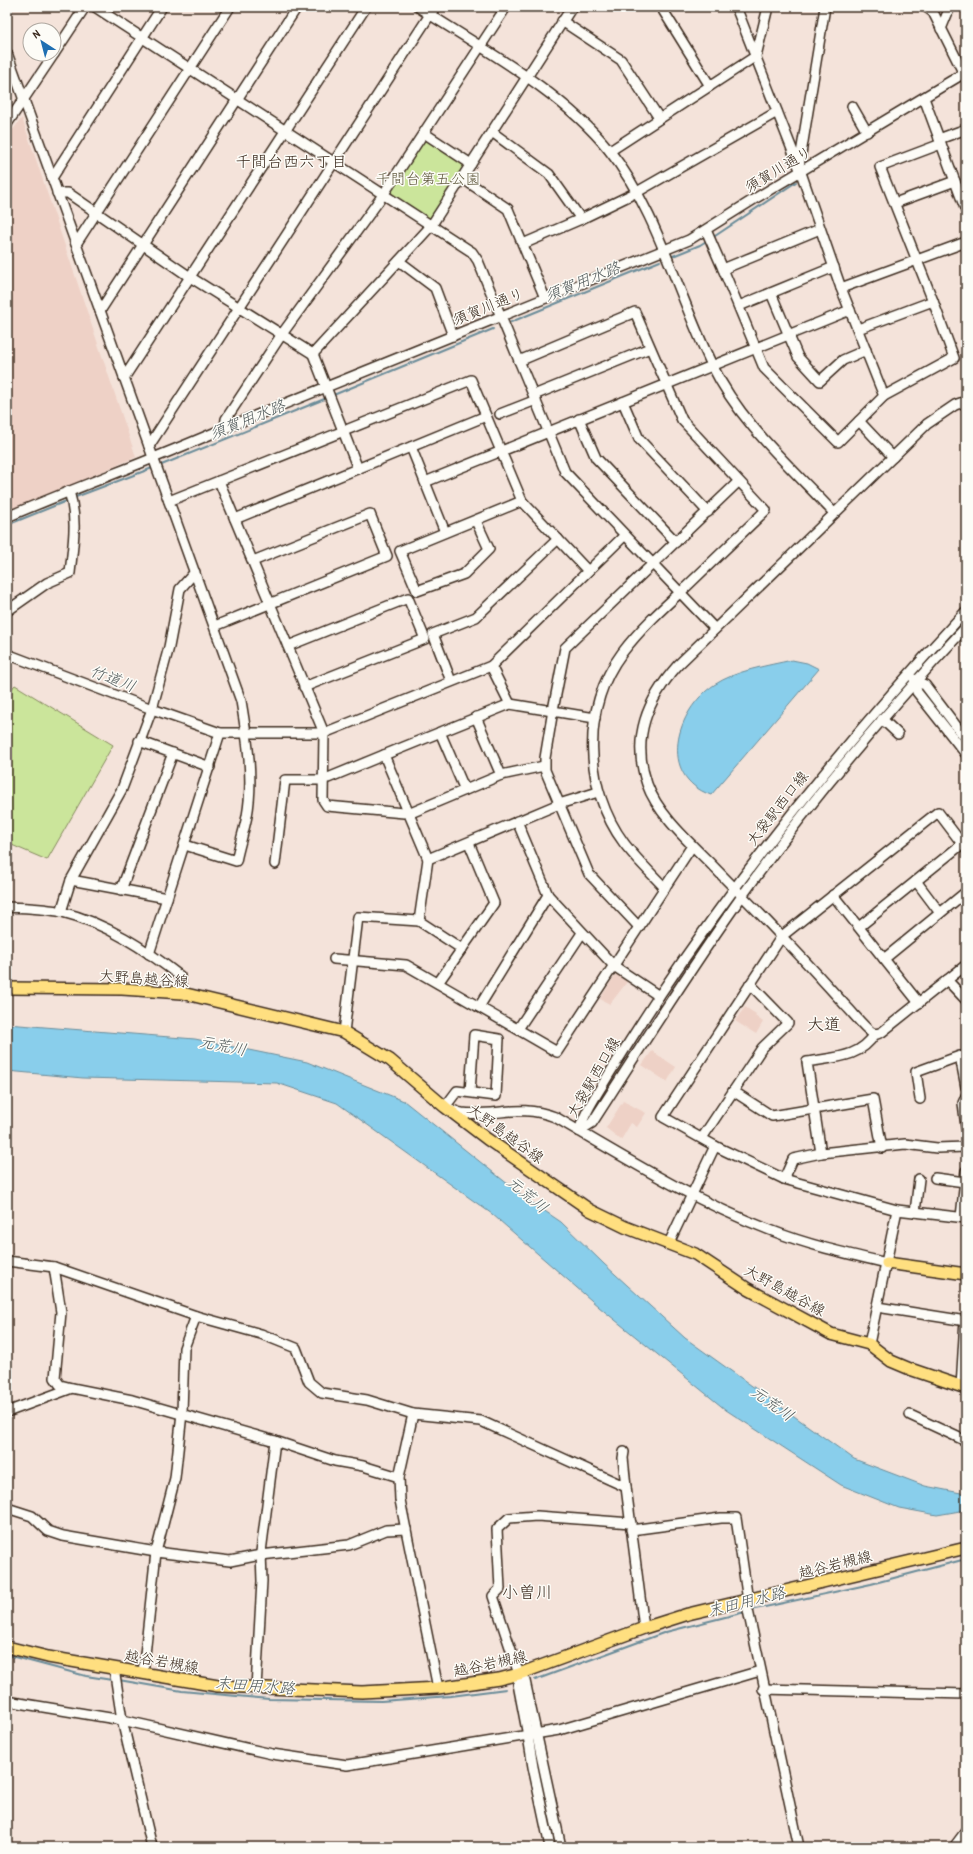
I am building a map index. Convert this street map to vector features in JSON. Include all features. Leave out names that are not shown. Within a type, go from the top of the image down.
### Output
[{"type":"main road","name":"大野島越谷線","points":[[7,988],[122,989],[182,993],[344,1032],[390,1060],[445,1107],[534,1173],[590,1210],[625,1226],[695,1254],[748,1289],[831,1334],[869,1344],[891,1361],[963,1388]]},
{"type":"main road","points":[[887,1263],[966,1274]]},
{"type":"main road","name":"越谷岩槻線","points":[[7,1647],[115,1676],[143,1673],[218,1686],[362,1692],[438,1688],[482,1683],[519,1674],[644,1628],[688,1614],[747,1607],[966,1548]]},
{"type":"street","points":[[62,41],[84,7]]},
{"type":"street","points":[[95,7],[472,252],[478,261],[500,317],[569,477],[624,536],[715,629]]},
{"type":"street","points":[[52,178],[162,7]]},
{"type":"street","points":[[76,244],[230,7]]},
{"type":"street","points":[[100,311],[297,7]]},
{"type":"street","points":[[124,378],[366,7]]},
{"type":"street","points":[[418,7],[433,11],[480,47],[555,97],[582,120],[610,151],[637,192],[712,366],[721,383],[750,423],[834,513]]},
{"type":"street","points":[[225,428],[226,419],[282,334],[383,195],[506,7]]},
{"type":"street","points":[[312,354],[431,226],[572,7]]},
{"type":"street","points":[[661,7],[710,86]]},
{"type":"street","points":[[736,7],[800,169],[841,288],[884,396]]},
{"type":"street","points":[[610,151],[756,56],[768,7]]},
{"type":"street","points":[[800,169],[825,7]]},
{"type":"street","points":[[926,7],[933,12],[965,73]]},
{"type":"street","points":[[941,29],[950,7]]},
{"type":"street","points":[[149,446],[433,11]]},
{"type":"street","points":[[562,21],[621,60],[659,118]]},
{"type":"street","points":[[7,53],[23,101],[241,701],[247,734],[249,770],[247,815],[236,861],[185,845]]},
{"type":"street","points":[[7,124],[49,62]]},
{"type":"street","name":"須賀川通り","points":[[7,517],[69,490],[154,459],[225,428],[689,240],[800,169],[867,132],[965,73]]},
{"type":"street","points":[[924,98],[966,211]]},
{"type":"street","points":[[852,106],[867,132]]},
{"type":"street","points":[[523,244],[581,219],[637,192],[777,112]]},
{"type":"street","points":[[706,230],[764,368],[838,442],[884,396],[954,358],[933,300],[880,167],[966,129]]},
{"type":"street","points":[[492,132],[549,174],[581,219]]},
{"type":"street","points":[[424,133],[471,164]]},
{"type":"street","points":[[462,178],[508,209],[545,298]]},
{"type":"street","points":[[894,203],[955,181]]},
{"type":"street","points":[[57,193],[68,193],[190,277],[240,307],[312,354],[358,469]]},
{"type":"street","points":[[723,269],[820,229]]},
{"type":"street","points":[[841,288],[966,242]]},
{"type":"street","points":[[399,261],[435,288],[453,336]]},
{"type":"street","points":[[739,306],[834,267]]},
{"type":"street","points":[[771,293],[798,357],[820,381],[843,360],[866,350]]},
{"type":"street","points":[[858,329],[933,300]]},
{"type":"street","points":[[425,482],[850,310]]},
{"type":"street","points":[[519,360],[635,312],[682,420],[738,482],[766,510],[644,626],[622,653],[612,669],[603,690],[595,718],[592,748],[598,792],[612,824],[624,843],[665,888]]},
{"type":"street","points":[[500,414],[650,348]]},
{"type":"street","points":[[169,501],[471,380],[522,501],[588,571]]},
{"type":"street","points":[[875,1034],[864,1026],[782,936],[692,846],[657,803],[648,785],[642,764],[641,744],[643,725],[651,703],[662,682],[927,424],[954,405],[966,401]]},
{"type":"street","points":[[622,402],[639,439],[708,512]]},
{"type":"street","points":[[235,519],[486,416]]},
{"type":"street","points":[[579,419],[596,458],[676,542]]},
{"type":"street","points":[[859,421],[893,457]]},
{"type":"street","points":[[411,447],[445,532]]},
{"type":"street","points":[[219,481],[324,733],[324,779],[322,800],[327,806],[409,813],[501,775],[544,766]]},
{"type":"street","points":[[639,927],[589,874],[544,766],[553,710],[566,648],[738,482]]},
{"type":"street","points":[[7,611],[47,583],[70,573],[75,525],[73,506],[69,490]]},
{"type":"street","points":[[476,521],[489,549],[464,574],[417,591],[400,551],[522,501]]},
{"type":"street","points":[[215,626],[386,556],[370,514],[253,561]]},
{"type":"street","points":[[7,654],[220,734],[324,733],[491,666],[624,536]]},
{"type":"street","points":[[451,681],[433,634],[476,617],[558,538]]},
{"type":"street","points":[[61,912],[71,880],[122,789],[152,709],[169,647],[180,589],[195,572]]},
{"type":"street","points":[[288,646],[408,598],[425,639],[304,687]]},
{"type":"street","name":"大袋駅西口線","points":[[579,1131],[585,1114],[659,996],[734,887],[827,768],[909,673],[966,611]]},
{"type":"street","name":"大袋駅西口線","points":[[579,1131],[592,1123],[669,1002],[742,896],[882,719],[915,681],[966,627]]},
{"type":"street","points":[[491,666],[510,704]]},
{"type":"street","points":[[909,673],[915,681],[917,692],[966,754]]},
{"type":"street","points":[[915,681],[925,685],[966,739]]},
{"type":"street","points":[[275,864],[285,780],[324,779],[510,704],[595,718]]},
{"type":"street","points":[[476,717],[501,775]]},
{"type":"street","points":[[882,719],[898,734]]},
{"type":"street","points":[[440,732],[465,790]]},
{"type":"street","points":[[149,954],[220,734]]},
{"type":"street","points":[[139,741],[210,767]]},
{"type":"street","points":[[121,890],[173,754]]},
{"type":"street","points":[[384,755],[428,859],[419,921]]},
{"type":"street","points":[[428,859],[559,804],[598,792]]},
{"type":"street","points":[[859,927],[916,881],[964,847],[938,812],[782,936],[663,1117],[715,1146],[784,1179],[897,1210],[964,1217],[966,1177],[935,1178]]},
{"type":"street","points":[[518,821],[548,896],[614,966],[659,996]]},
{"type":"street","points":[[438,983],[494,903],[469,843]]},
{"type":"street","points":[[334,959],[406,965],[557,1052],[692,846]]},
{"type":"street","points":[[71,880],[167,898]]},
{"type":"street","points":[[916,881],[940,913]]},
{"type":"street","points":[[884,958],[966,892]]},
{"type":"street","points":[[479,1007],[548,896]]},
{"type":"street","points":[[833,896],[919,1003]]},
{"type":"street","points":[[7,907],[35,908],[61,912],[76,916],[121,935],[180,976],[182,993]]},
{"type":"street","points":[[344,1032],[358,917],[419,921],[462,949]]},
{"type":"street","points":[[518,1029],[582,933]]},
{"type":"street","points":[[821,1153],[807,1062],[856,1054],[870,1042],[875,1034],[882,1032],[966,965]]},
{"type":"street","points":[[948,980],[966,1000]]},
{"type":"street","points":[[702,1138],[762,1048],[788,1024],[750,984]]},
{"type":"street","points":[[470,1092],[474,1035],[499,1039],[496,1096],[457,1091],[445,1107],[466,1113],[522,1110],[542,1112],[555,1117],[692,1195],[771,1230],[810,1243],[887,1263]]},
{"type":"street","points":[[920,1098],[916,1072],[960,1056],[966,1087]]},
{"type":"street","points":[[733,1091],[772,1116],[874,1099],[882,1148]]},
{"type":"street","points":[[966,1096],[963,1103],[966,1127]]},
{"type":"street","points":[[784,1179],[793,1159],[821,1153],[882,1148],[904,1144],[937,1148],[966,1147]]},
{"type":"street","points":[[668,1243],[715,1146]]},
{"type":"street","points":[[915,1212],[919,1179]]},
{"type":"street","points":[[869,1344],[878,1307],[897,1210]]},
{"type":"street","points":[[7,1261],[54,1267],[196,1316],[261,1334],[296,1348],[309,1382],[322,1393],[367,1400],[412,1414],[481,1421],[626,1487]]},
{"type":"street","points":[[54,1267],[61,1312],[55,1378],[60,1385],[132,1400],[182,1413],[275,1441],[335,1462],[363,1466],[399,1477]]},
{"type":"street","points":[[878,1307],[965,1320],[963,1388]]},
{"type":"street","points":[[143,1673],[156,1552],[175,1478],[182,1413],[184,1348],[196,1316]]},
{"type":"street","points":[[7,1412],[72,1388]]},
{"type":"street","points":[[412,1414],[399,1477],[400,1500],[438,1688]]},
{"type":"street","points":[[910,1415],[966,1441]]},
{"type":"street","points":[[256,1688],[262,1581],[261,1555],[275,1441]]},
{"type":"street","points":[[624,1452],[623,1458],[626,1487],[644,1628]]},
{"type":"street","points":[[7,1508],[32,1516],[48,1531],[63,1536],[156,1552],[230,1561],[261,1555],[349,1546],[386,1530],[406,1529]]},
{"type":"street","points":[[561,1847],[533,1735],[518,1684],[519,1674],[493,1596],[500,1589],[497,1529],[509,1518],[537,1516],[631,1527],[721,1518],[736,1518],[747,1607],[798,1847]]},
{"type":"street","points":[[7,1701],[122,1720],[272,1754],[347,1766],[559,1730],[760,1671]]},
{"type":"street","points":[[115,1676],[122,1720],[152,1847]]},
{"type":"street","points":[[764,1689],[966,1694]]},
{"type":"street","points":[[533,1735],[532,1767],[550,1847]]},
{"type":"street","points":[[954,1847],[966,1832]]},
{"type":"shaded area","points":[[22,118],[136,457],[7,512],[7,137]]},
{"type":"shaded area","points":[[616,974],[627,982],[610,1004],[600,999]]},
{"type":"shaded area","points":[[745,1007],[756,1014],[755,1016],[763,1022],[756,1034],[735,1021]]},
{"type":"shaded area","points":[[652,1051],[676,1067],[667,1082],[642,1065]]},
{"type":"shaded area","points":[[623,1101],[646,1113],[637,1127],[631,1123],[621,1140],[606,1128]]},
{"type":"green space","name":"千間台第五公園","points":[[425,137],[467,164],[430,220],[389,193]]},
{"type":"green space","points":[[15,685],[113,745],[47,860],[7,843],[7,694]]},
{"type":"water","points":[[792,660],[807,663],[819,669],[711,795],[694,786],[683,773],[678,758],[678,742],[682,726],[690,710],[701,696],[714,685],[723,680],[752,669]]},
{"type":"water","name":"元荒川","points":[[7,1024],[195,1039],[307,1062],[404,1101],[524,1197],[561,1222],[604,1264],[685,1338],[854,1459],[925,1486],[966,1494],[966,1510],[937,1515],[899,1508],[841,1485],[726,1410],[599,1307],[492,1214],[337,1103],[277,1083],[83,1078],[7,1071]]},
{"type":"waterway","name":"須賀用水路","points":[[712,238],[796,182]]},
{"type":"waterway","name":"須賀用水路","points":[[673,256],[700,245],[708,240]]},
{"type":"waterway","name":"須賀用水路","points":[[511,322],[660,261]]},
{"type":"waterway","name":"須賀用水路","points":[[331,396],[493,329]]},
{"type":"waterway","name":"須賀用水路","points":[[159,466],[327,398]]},
{"type":"waterway","name":"須賀用水路","points":[[73,498],[155,467]]},
{"type":"waterway","name":"須賀用水路","points":[[7,525],[69,500]]},
{"type":"waterway","name":"末田用水路","points":[[751,1610],[871,1584],[966,1559]]},
{"type":"waterway","name":"末田用水路","points":[[535,1680],[666,1632],[745,1612]]},
{"type":"waterway","name":"末田用水路","points":[[7,1655],[86,1676],[112,1680]]},
{"type":"waterway","name":"末田用水路","points":[[119,1680],[182,1691],[269,1699],[381,1701],[451,1696],[506,1689]]},
{"type":"district","name":"千間台西六丁目","points":[[291,161]]},
{"type":"district","name":"大道","points":[[824,1023]]},
{"type":"district","name":"小曽川","points":[[527,1591]]},
{"type":"water label","name":"竹道川","points":[[113,678]]}]
